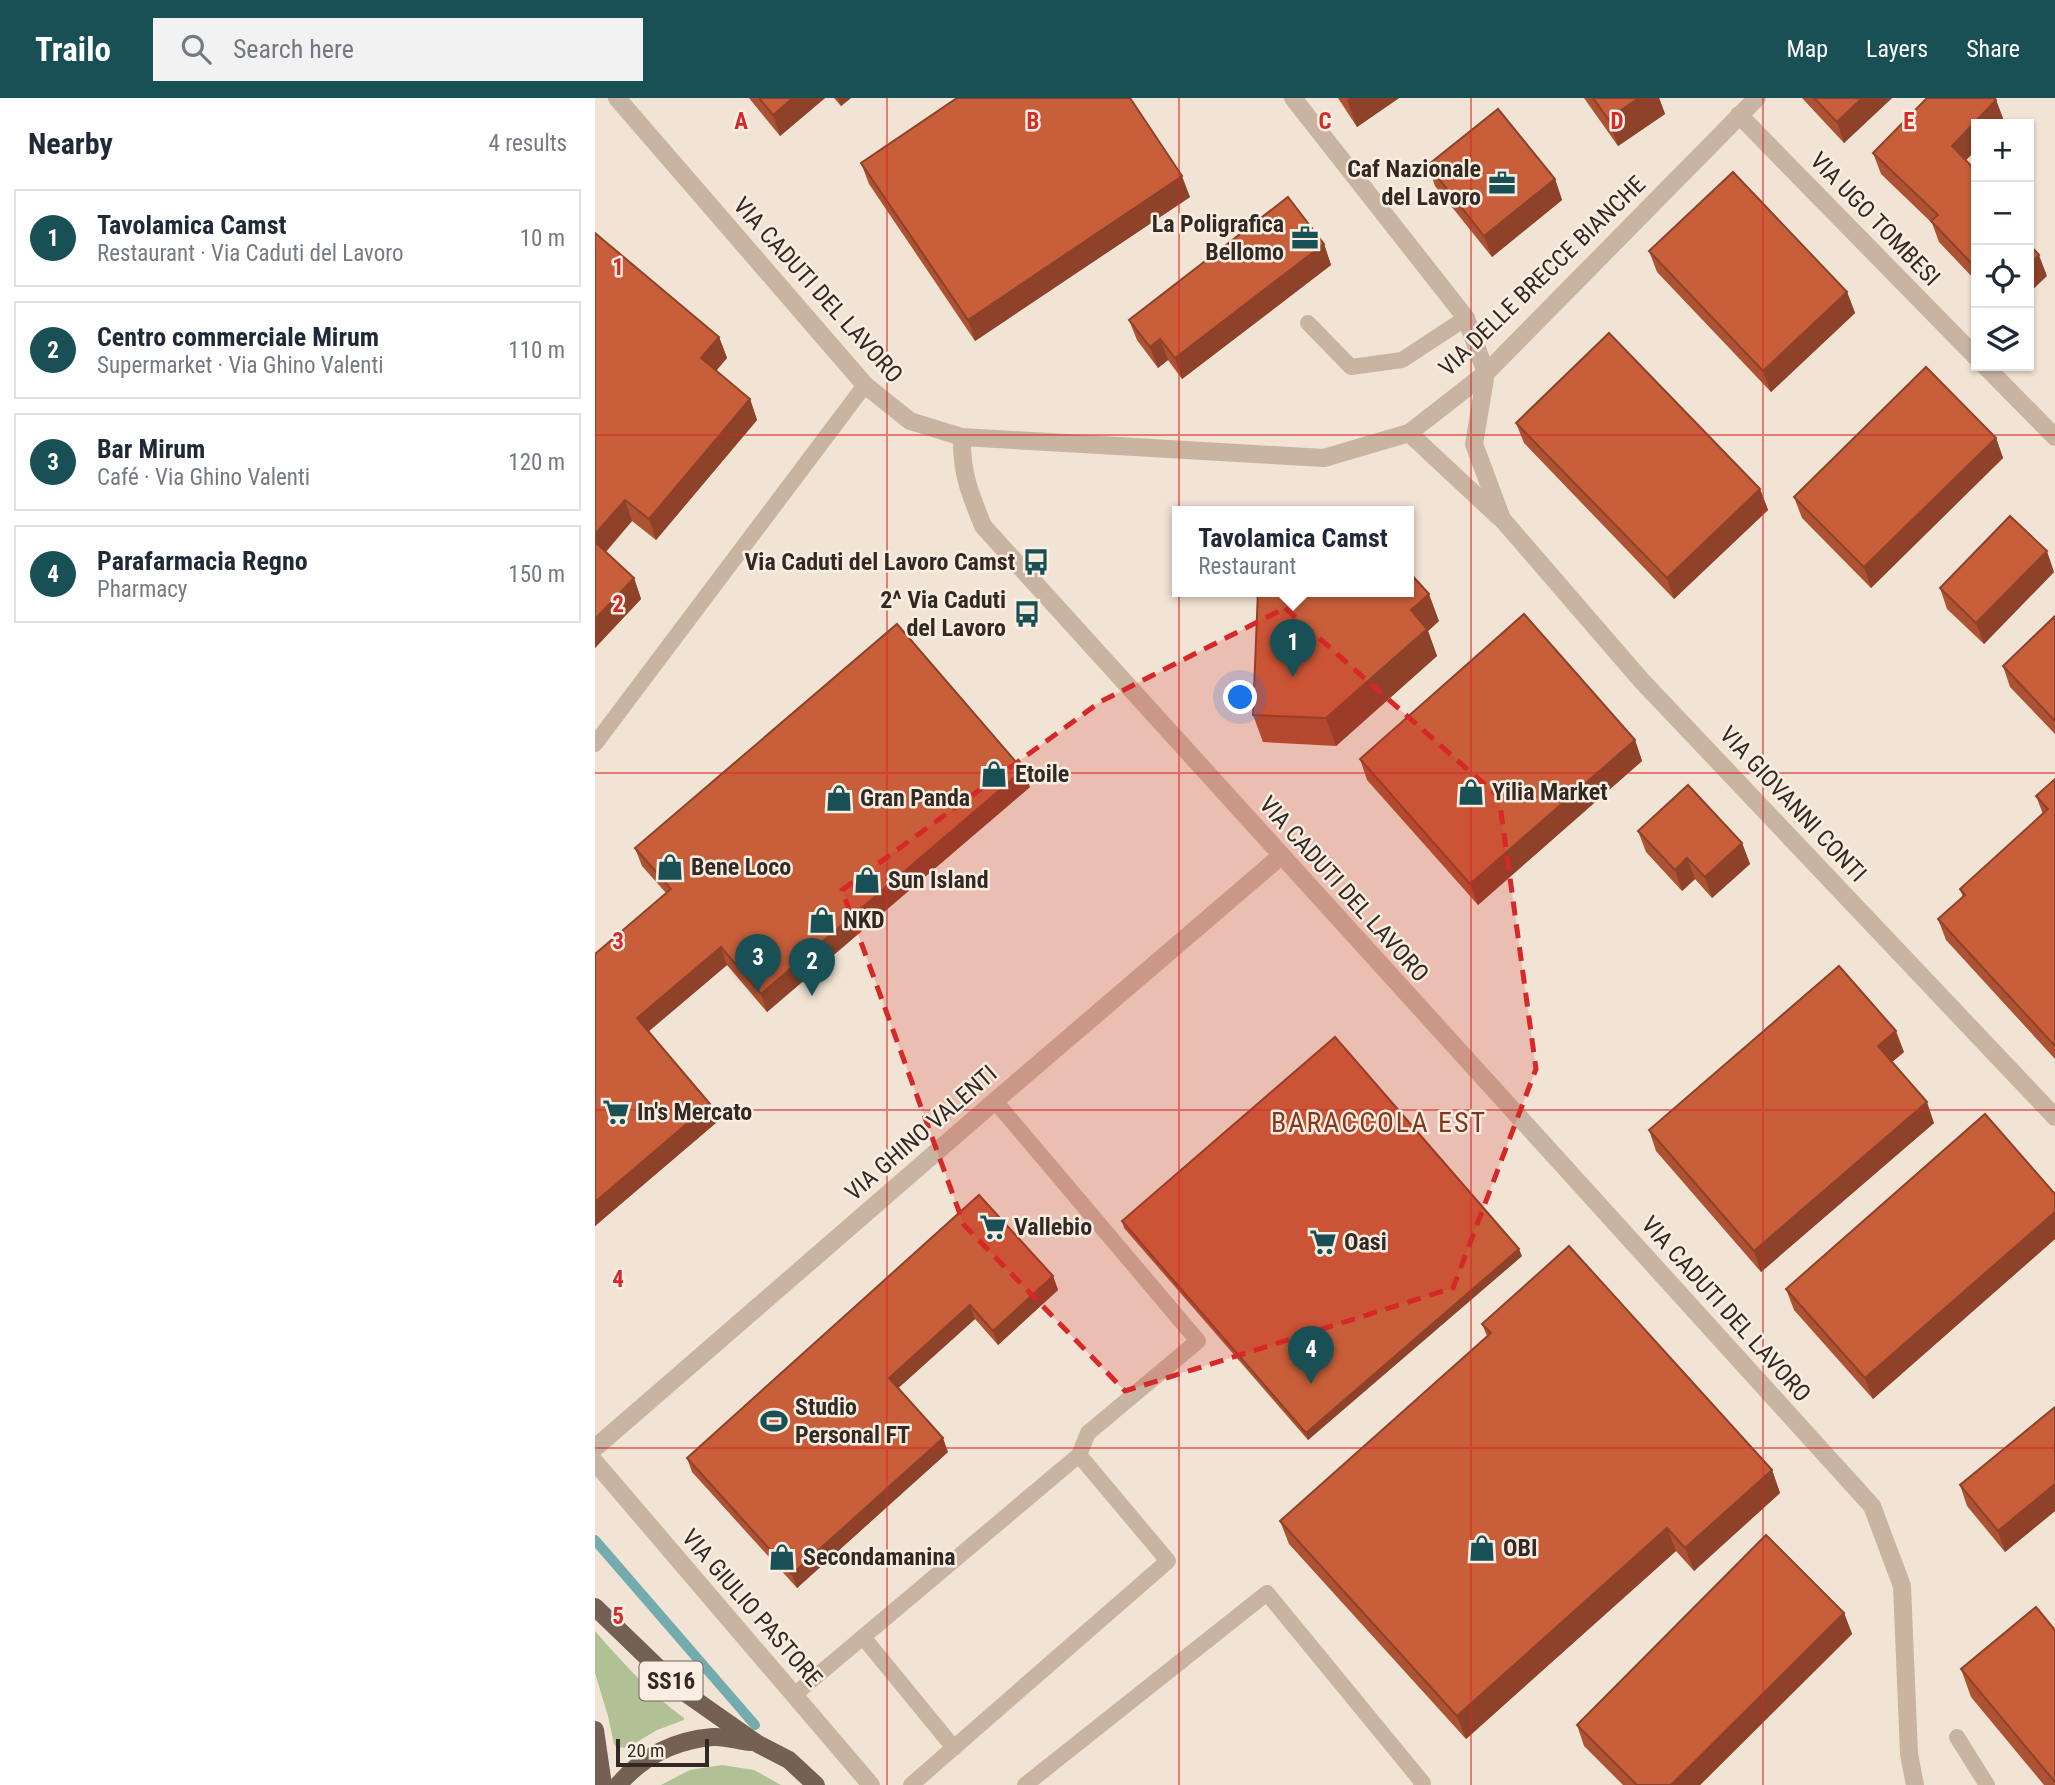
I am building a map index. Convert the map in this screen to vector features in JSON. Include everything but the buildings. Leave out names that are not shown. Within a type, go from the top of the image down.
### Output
[{"type":"main road","name":"SS16","points":[[595,1607],[681,1690],[758,1744],[789,1760],[816,1785]]},
{"type":"main road","points":[[595,1730],[603,1785]]},
{"type":"main road","name":"SS16","points":[[618,1785],[655,1753],[676,1744],[715,1737],[758,1744]]},
{"type":"street","name":"VIA CADUTI DEL LAVORO","points":[[617,98],[865,386],[910,421],[962,437],[966,483],[983,526],[1872,1506],[1902,1586],[1909,1754],[1915,1785]]},
{"type":"street","points":[[1293,98],[1466,318],[1486,373]]},
{"type":"street","name":"VIA DELLE BRECCE BIANCHE","points":[[962,437],[1324,458],[1409,433],[1486,373],[1757,98]]},
{"type":"street","name":"VIA UGO TOMBESI","points":[[1739,116],[1971,352]]},
{"type":"street","points":[[1990,371],[2055,438]]},
{"type":"street","name":"VIA GIOVANNI CONTI","points":[[1486,373],[1474,444],[1502,519]]},
{"type":"street","name":"VIA GIOVANNI CONTI","points":[[1409,433],[1502,519],[1641,680],[2055,1116]]},
{"type":"street","name":"VIA GHINO VALENTI","points":[[595,1448],[1281,856]]},
{"type":"street","name":"VIA GIULIO PASTORE","points":[[595,1462],[871,1785]]},
{"type":"lane","points":[[1308,323],[1351,367],[1402,360],[1466,318]]},
{"type":"lane","points":[[595,744],[865,386]]},
{"type":"lane","points":[[794,1695],[1079,1455],[1088,1433],[1198,1341],[995,1101]]},
{"type":"lane","points":[[911,1785],[1168,1562],[1079,1455]]},
{"type":"lane","points":[[1025,1785],[1267,1593],[1423,1783],[1421,1785]]},
{"type":"lane","points":[[863,1637],[954,1748]]},
{"type":"lane","points":[[1957,1737],[1986,1785]]},
{"type":"highlighted area","points":[[1285,608],[1499,797],[1536,1069],[1453,1288],[1125,1391],[964,1225],[842,890],[1100,702]]},
{"type":"green space","points":[[595,1631],[637,1677],[684,1720],[657,1730],[627,1748],[616,1747],[595,1673]]},
{"type":"green space","points":[[722,1765],[754,1770],[781,1785],[661,1785],[690,1770]]},
{"type":"waterway","points":[[595,1540],[755,1725]]},
{"type":"place","name":"Caf Nazionale del Lavoro","points":[[1502,183]]},
{"type":"place","name":"La Poligrafica Bellomo","points":[[1305,238]]},
{"type":"place","name":"Via Caduti del Lavoro Camst","points":[[1036,562]]},
{"type":"place","name":"2^ Via Caduti del Lavoro","points":[[1027,614]]},
{"type":"place","name":"Tavolamica Camst","points":[[1293,677]]},
{"type":"place","name":"Etoile","points":[[994,774]]},
{"type":"place","name":"Yilia Market","points":[[1471,792]]},
{"type":"place","name":"Gran Panda","points":[[839,798]]},
{"type":"place","name":"Bene Loco","points":[[670,867]]},
{"type":"place","name":"Sun Island","points":[[867,880]]},
{"type":"place","name":"NKD","points":[[822,920]]},
{"type":"place","name":"Bar Mirum","points":[[758,992]]},
{"type":"place","name":"Centro commerciale Mirum","points":[[812,996]]},
{"type":"place","name":"In's Mercato","points":[[616,1112]]},
{"type":"place","name":"Vallebio","points":[[993,1227]]},
{"type":"place","name":"Oasi","points":[[1323,1242]]},
{"type":"place","name":"Parafarmacia Regno","points":[[1311,1384]]},
{"type":"place","name":"Studio Personal FT","points":[[774,1421]]},
{"type":"place","name":"OBI","points":[[1482,1548]]},
{"type":"place","name":"Secondamanina","points":[[782,1557]]},
{"type":"district","name":"BARACCOLA EST","points":[[1379,1122]]}]
